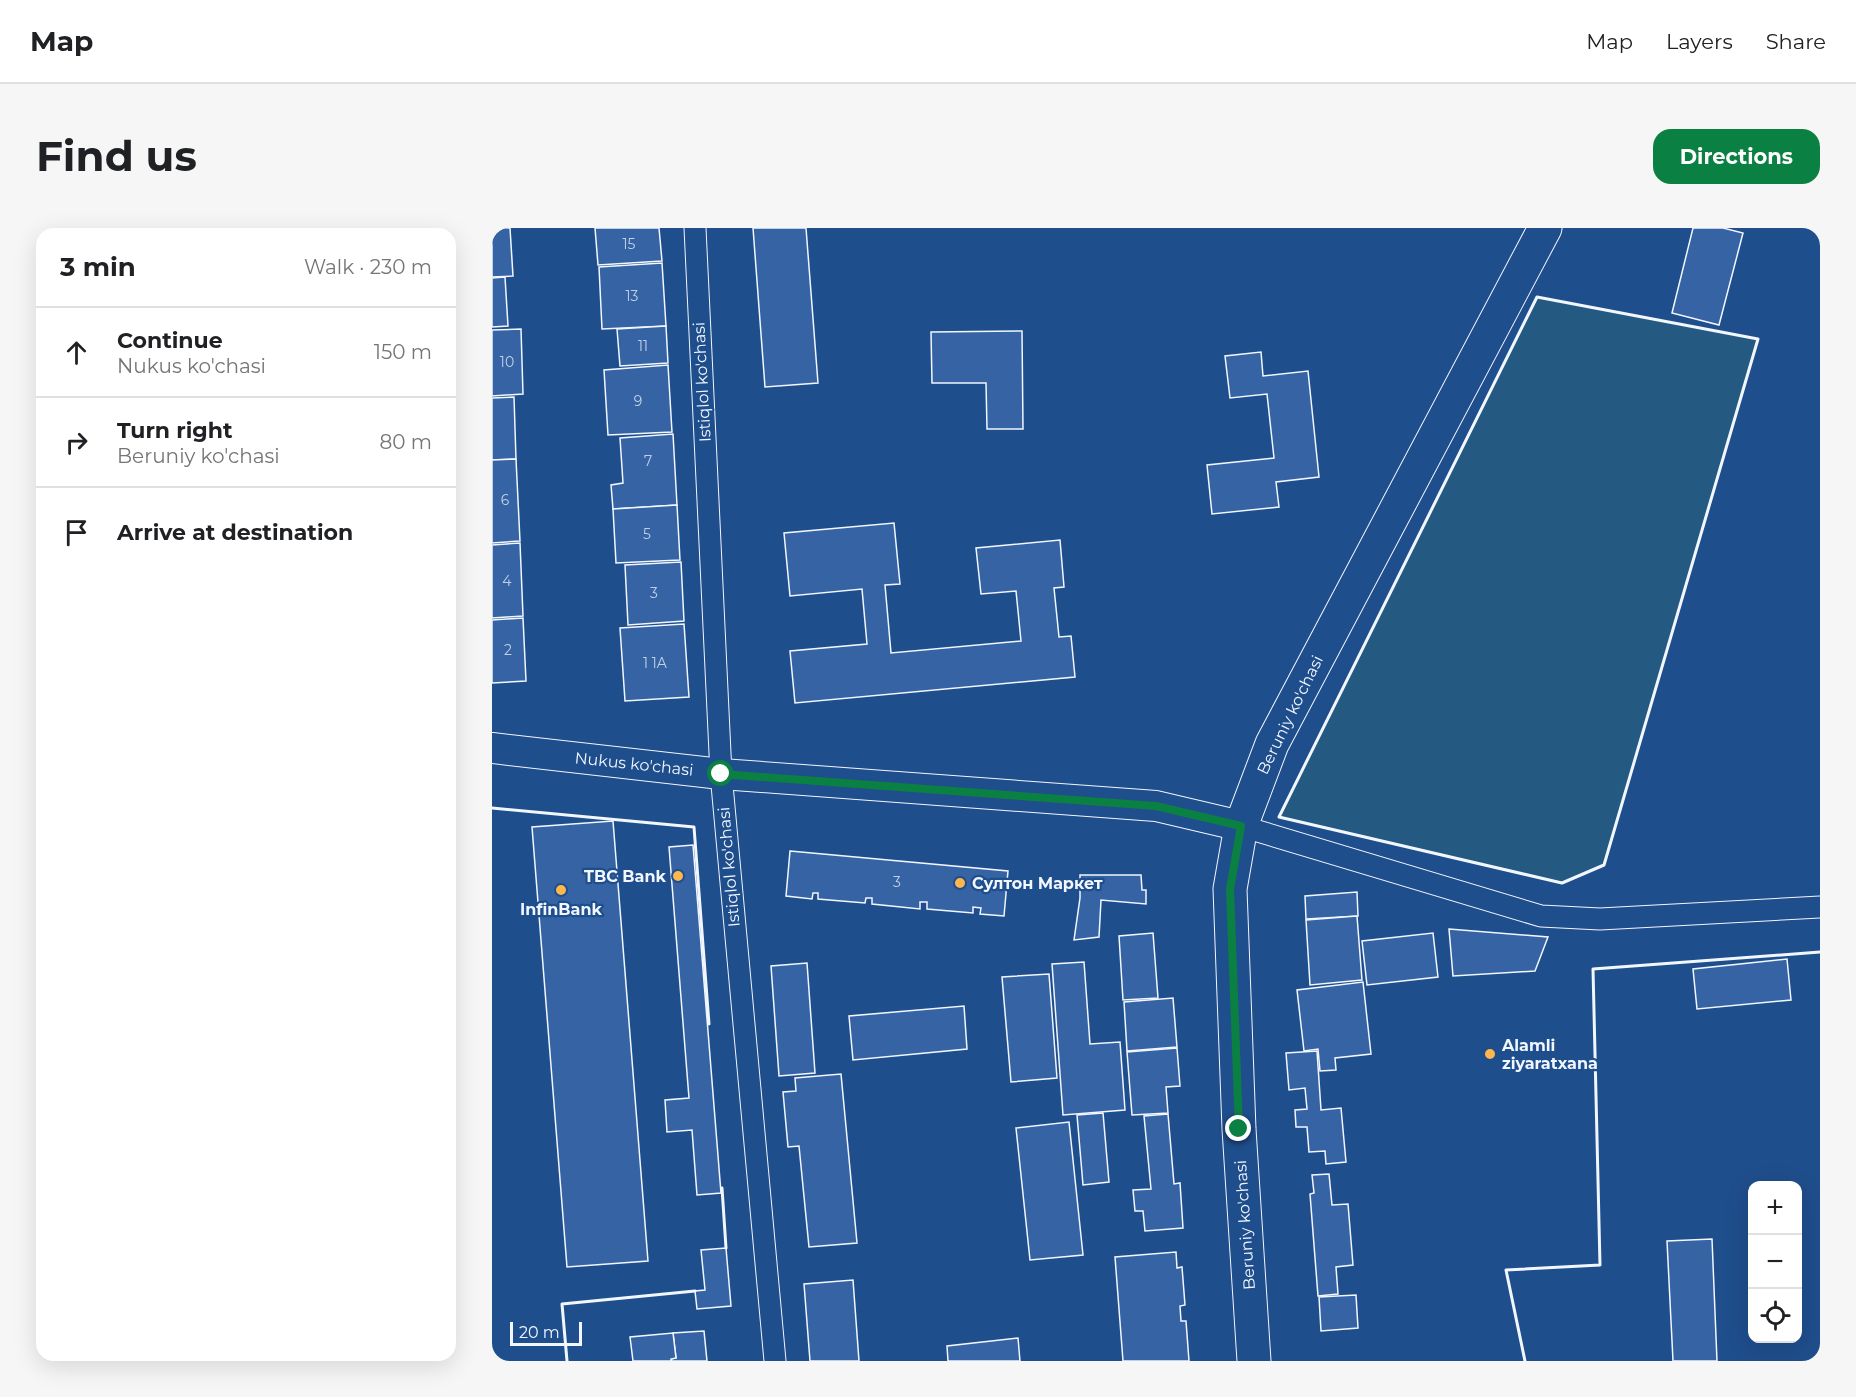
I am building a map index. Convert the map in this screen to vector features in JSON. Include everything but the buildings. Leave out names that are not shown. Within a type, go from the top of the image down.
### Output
[{"type":"main road","name":"Beruniy ko'chasi","points":[[1254,1361],[1239,1129],[1230,889],[1241,826],[1272,744],[1545,228]]},
{"type":"main road","name":"Nukus ko'chasi","points":[[492,748],[721,774],[1156,806],[1241,826]]},
{"type":"street","name":"Istiqlol ko'chasi","points":[[695,228],[721,774],[775,1361]]},
{"type":"street","points":[[1241,826],[1541,916],[1600,919],[1820,907]]},
{"type":"shaded area","points":[[1537,297],[1758,339],[1604,865],[1562,883],[1279,817]]},
{"type":"wall","points":[[1537,297],[1758,339],[1604,865],[1562,883],[1279,817],[1537,297]]},
{"type":"wall","points":[[492,808],[694,827],[709,1024]]},
{"type":"wall","points":[[1525,1361],[1506,1270],[1600,1265],[1593,969],[1820,952]]},
{"type":"wall","points":[[722,1188],[726,1248]]},
{"type":"wall","points":[[567,1361],[562,1304],[695,1291]]},
{"type":"place","name":"TBC Bank","points":[[678,876]]},
{"type":"place","name":"Султон Маркет","points":[[960,883]]},
{"type":"place","name":"InfinBank","points":[[561,890]]},
{"type":"place","name":"Alamli ziyaratxana","points":[[1490,1054]]},
{"type":"route","points":[[721,774],[1156,806],[1241,826],[1230,889],[1239,1129]]}]
